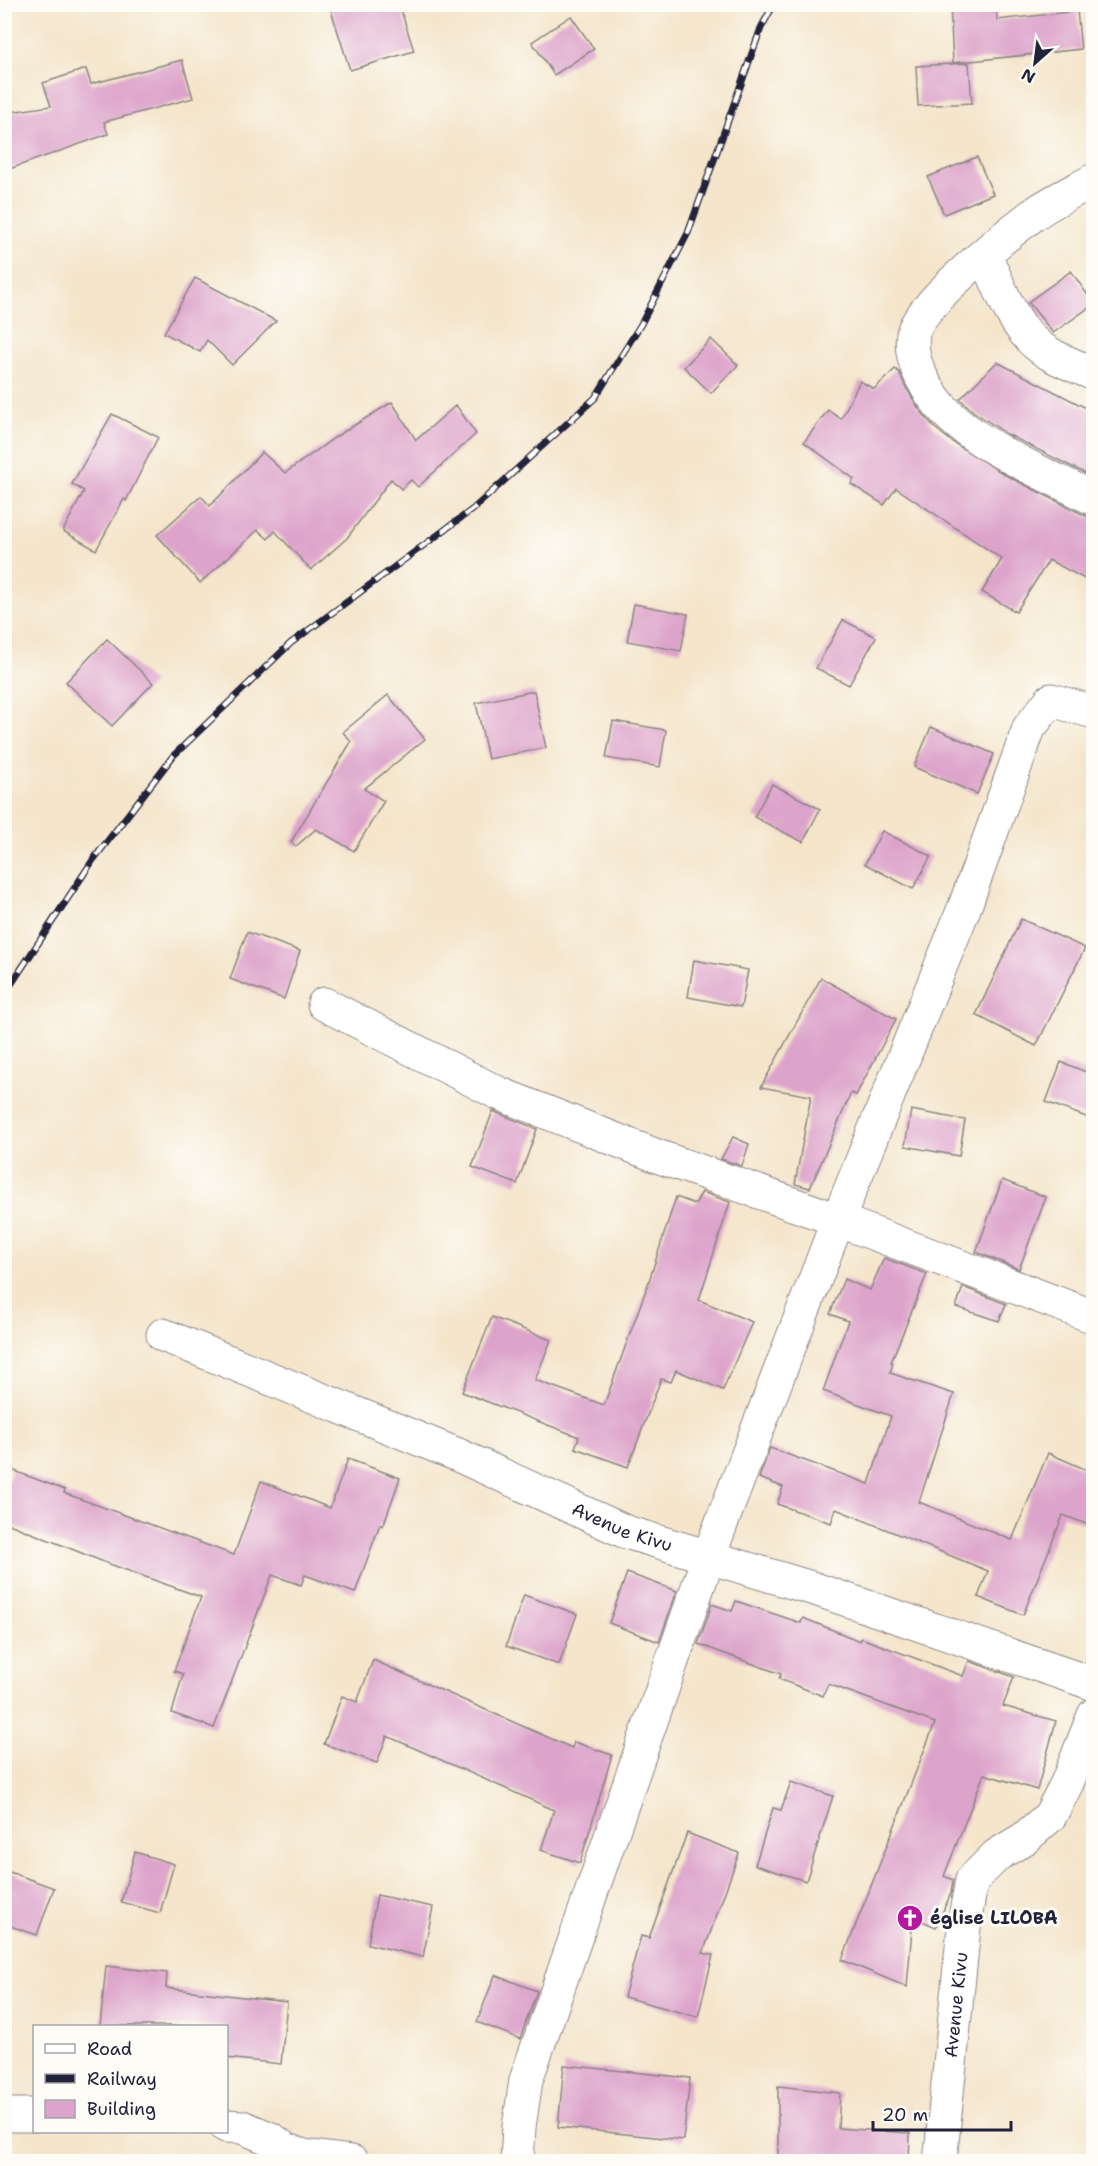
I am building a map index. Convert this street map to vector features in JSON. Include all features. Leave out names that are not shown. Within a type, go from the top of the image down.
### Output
[{"type":"street","points":[[1094,180],[1035,213],[984,255],[927,307],[912,332],[913,359],[927,386],[948,414],[985,442],[1094,499]]},
{"type":"street","points":[[984,255],[1018,322],[1035,343],[1050,354],[1094,374]]},
{"type":"street","points":[[517,2162],[519,2127],[526,2080],[708,1558],[838,1220],[965,906],[1029,728],[1051,700],[1094,712]]},
{"type":"street","points":[[324,1004],[498,1093],[657,1156],[838,1220],[1094,1317]]},
{"type":"street","name":"Avenue Kivu","points":[[163,1335],[458,1455],[626,1532],[815,1589],[1094,1684]]},
{"type":"street","name":"Avenue Kivu","points":[[940,2162],[965,1918],[972,1880],[997,1855],[1025,1838],[1050,1816],[1067,1783],[1094,1715]]},
{"type":"street","points":[[4,2115],[33,2115]]},
{"type":"street","points":[[228,2126],[242,2127],[272,2139],[285,2150],[304,2156],[352,2162]]},
{"type":"building","points":[[329,4],[399,4],[414,51],[350,70]]},
{"type":"building","points":[[950,4],[996,4],[997,20],[1077,11],[1081,49],[953,63]]},
{"type":"building","points":[[571,16],[594,49],[554,75],[532,42]]},
{"type":"building","points":[[182,60],[193,98],[104,122],[108,134],[4,171],[4,113],[51,106],[43,83],[86,69],[91,84]]},
{"type":"building","points":[[969,63],[972,103],[918,106],[916,66]]},
{"type":"building","points":[[977,157],[993,194],[944,214],[928,177]]},
{"type":"building","points":[[1071,271],[1094,304],[1053,333],[1028,302]]},
{"type":"building","points":[[195,278],[276,321],[232,365],[207,340],[200,352],[164,333]]},
{"type":"building","points":[[711,339],[738,365],[711,393],[684,367]]},
{"type":"building","points":[[997,362],[1094,412],[1094,478],[1007,434],[974,412],[960,399]]},
{"type":"building","points":[[895,369],[899,372],[919,409],[934,427],[952,442],[1009,477],[1086,516],[1094,517],[1094,584],[1049,560],[1016,612],[982,592],[1002,559],[896,488],[884,505],[851,484],[854,479],[804,442],[828,410],[841,419],[860,381],[874,389]]},
{"type":"building","points":[[392,402],[416,440],[456,405],[476,434],[418,487],[411,480],[401,489],[391,479],[347,538],[311,570],[275,531],[268,539],[258,530],[200,583],[157,535],[201,496],[210,506],[262,452],[285,473],[337,436]]},
{"type":"building","points":[[112,414],[158,437],[126,501],[124,499],[96,550],[63,531],[84,491],[72,484]]},
{"type":"building","points":[[634,604],[688,614],[681,651],[627,641]]},
{"type":"building","points":[[843,620],[876,637],[849,685],[816,668]]},
{"type":"building","points":[[107,639],[153,683],[112,726],[66,682]]},
{"type":"building","points":[[534,691],[546,748],[488,759],[476,703]]},
{"type":"building","points":[[388,695],[425,739],[364,789],[384,801],[354,851],[316,829],[296,846],[291,842],[351,742],[343,732]]},
{"type":"building","points":[[613,721],[666,730],[660,767],[606,758]]},
{"type":"building","points":[[931,727],[994,754],[977,794],[914,767]]},
{"type":"building","points":[[772,784],[820,809],[803,842],[754,817]]},
{"type":"building","points":[[882,831],[931,856],[913,889],[865,864]]},
{"type":"building","points":[[1021,919],[1085,948],[1036,1046],[976,1015]]},
{"type":"building","points":[[247,932],[300,951],[284,999],[230,979]]},
{"type":"building","points":[[694,960],[748,970],[741,1007],[688,997]]},
{"type":"building","points":[[821,978],[896,1019],[856,1095],[851,1093],[810,1188],[795,1184],[811,1096],[761,1087]]},
{"type":"building","points":[[1061,1062],[1094,1075],[1094,1120],[1046,1102]]},
{"type":"building","points":[[911,1110],[965,1120],[959,1156],[905,1146]]},
{"type":"building","points":[[493,1111],[537,1129],[517,1184],[472,1167]]},
{"type":"building","points":[[733,1137],[749,1144],[742,1166],[721,1159]]},
{"type":"building","points":[[1002,1180],[1046,1197],[1019,1269],[976,1252]]},
{"type":"building","points":[[702,1192],[730,1202],[699,1300],[752,1322],[723,1390],[676,1370],[671,1382],[661,1379],[628,1467],[575,1448],[579,1437],[462,1392],[492,1317],[551,1340],[535,1380],[604,1405],[648,1284],[676,1197],[695,1204]]},
{"type":"building","points":[[884,1258],[927,1274],[891,1362],[893,1363],[890,1373],[954,1394],[919,1502],[1012,1540],[1048,1453],[1094,1473],[1094,1527],[1063,1515],[1023,1615],[978,1597],[988,1571],[836,1509],[831,1523],[777,1504],[783,1487],[759,1478],[770,1448],[869,1484],[891,1416],[823,1391],[848,1321],[830,1314],[844,1279],[870,1290]]},
{"type":"building","points":[[963,1287],[1006,1304],[999,1321],[956,1307]]},
{"type":"building","points":[[348,1459],[400,1478],[383,1526],[380,1524],[355,1593],[305,1575],[301,1585],[272,1575],[214,1728],[172,1713],[183,1674],[174,1671],[201,1597],[104,1562],[4,1522],[4,1492],[12,1470],[65,1490],[64,1493],[234,1555],[261,1481],[330,1508]]},
{"type":"building","points":[[627,1573],[677,1591],[659,1642],[609,1623]]},
{"type":"building","points":[[524,1595],[577,1614],[559,1665],[506,1646]]},
{"type":"building","points":[[736,1601],[801,1623],[803,1618],[860,1641],[861,1638],[963,1676],[969,1661],[1014,1677],[1003,1706],[1056,1721],[1037,1790],[984,1774],[944,1876],[953,1880],[951,1893],[936,1927],[913,1917],[907,1987],[842,1960],[935,1723],[828,1684],[823,1696],[779,1679],[781,1674],[698,1644],[712,1604],[732,1611]]},
{"type":"building","points":[[373,1660],[572,1748],[574,1742],[612,1755],[580,1863],[541,1850],[554,1810],[387,1736],[377,1763],[324,1744],[342,1696],[357,1702]]},
{"type":"building","points":[[791,1782],[833,1796],[806,1881],[755,1865],[773,1808],[781,1810]]},
{"type":"building","points":[[687,1833],[739,1853],[703,1953],[713,1955],[698,2017],[624,1997],[641,1936],[649,1938]]},
{"type":"building","points":[[135,1852],[174,1864],[160,1913],[121,1902]]},
{"type":"building","points":[[4,1870],[54,1888],[37,1935],[4,1924]]},
{"type":"building","points":[[377,1895],[433,1907],[423,1957],[368,1944]]},
{"type":"building","points":[[106,1966],[167,1973],[166,1988],[287,2002],[281,2064],[228,2058],[228,2025],[100,2025]]},
{"type":"building","points":[[495,1975],[537,1991],[520,2039],[477,2022]]},
{"type":"building","points":[[564,2065],[690,2078],[683,2140],[558,2127]]},
{"type":"building","points":[[778,2086],[840,2093],[838,2128],[910,2133],[909,2162],[778,2162]]},
{"type":"railway","points":[[4,995],[93,860],[173,756],[291,643],[473,509],[595,398],[641,324],[688,233],[761,28],[774,4]]},
{"type":"place","name":"église LILOBA","points":[[910,1918]]}]
